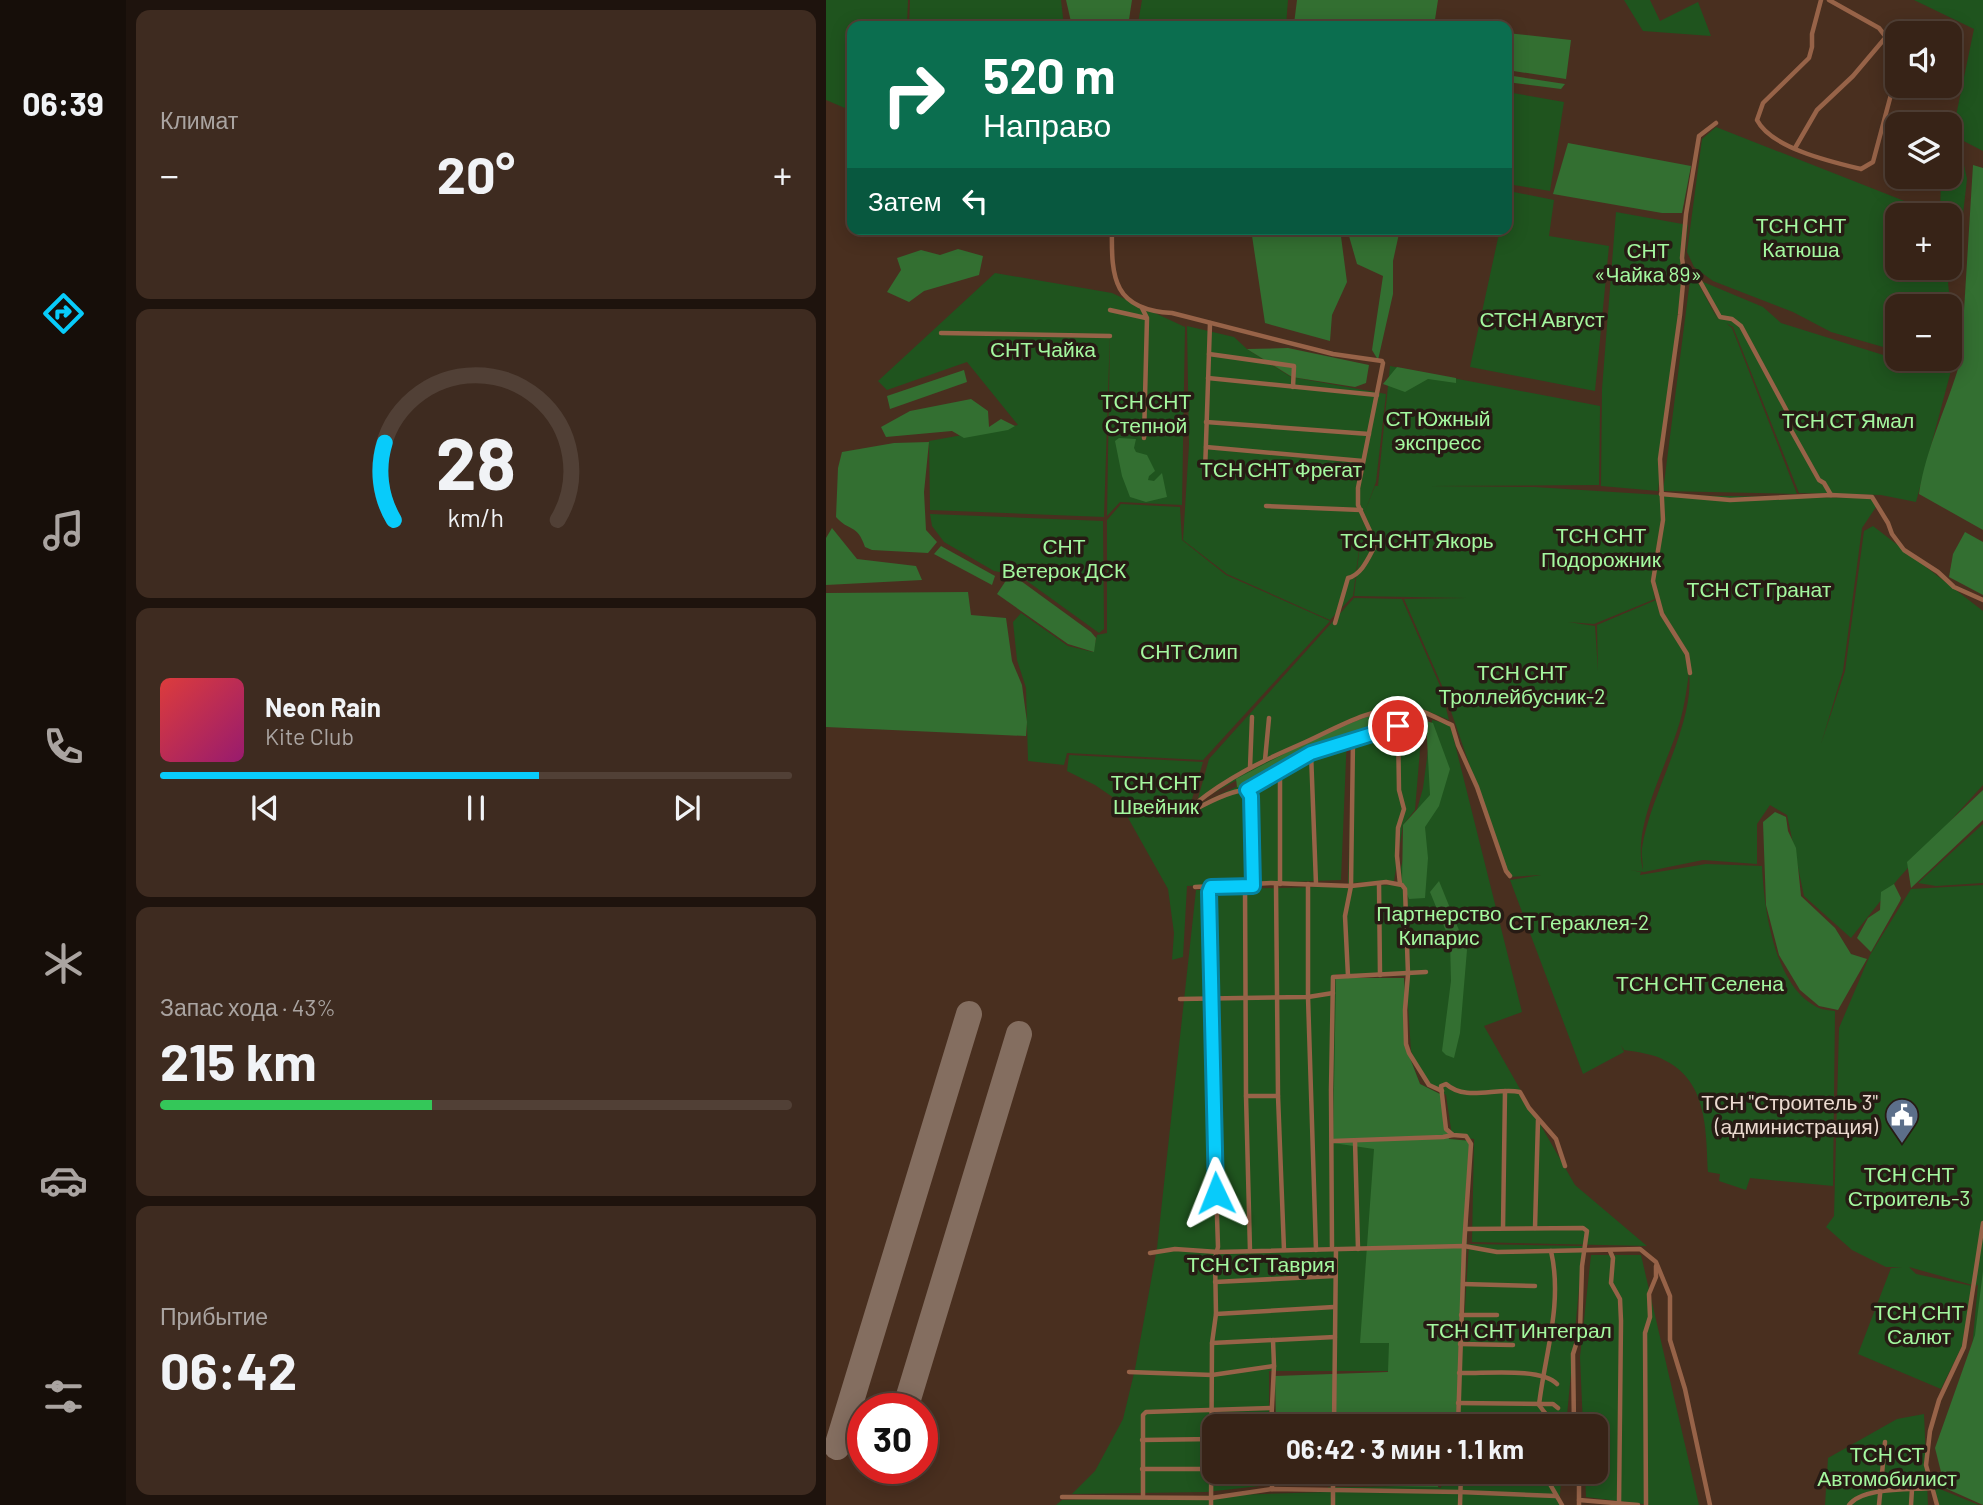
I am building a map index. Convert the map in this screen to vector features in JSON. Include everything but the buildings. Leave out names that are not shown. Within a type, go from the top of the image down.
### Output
[{"type":"street","points":[[1821,0],[1809,58],[1763,103],[1757,120],[1760,127],[1795,148],[1832,162],[1861,169],[1872,162],[1890,98]]},
{"type":"street","points":[[1795,148],[1817,110],[1853,76],[1886,37],[1879,28],[1829,0]]},
{"type":"street","points":[[1690,673],[1687,654],[1662,614],[1653,581],[1663,520],[1660,459],[1685,273],[1682,258],[1686,214],[1699,136],[1716,123]]},
{"type":"street","points":[[1112,235],[1113,274],[1122,293],[1142,308],[1151,312],[1172,313],[1333,354],[1383,362],[1358,488],[1361,510],[1376,544],[1363,568],[1355,576],[1348,578],[1335,623]]},
{"type":"street","points":[[1697,276],[1720,317],[1732,319],[1741,326],[1790,415],[1791,430],[1819,480],[1825,483],[1831,495]]},
{"type":"street","points":[[1142,308],[1147,318],[1144,438]]},
{"type":"street","points":[[1110,310],[1147,318]]},
{"type":"street","points":[[1205,472],[1210,323]]},
{"type":"street","points":[[941,333],[1110,336]]},
{"type":"street","points":[[1209,354],[1294,366],[1293,387]]},
{"type":"street","points":[[1208,378],[1377,395]]},
{"type":"street","points":[[1206,422],[1369,434]]},
{"type":"street","points":[[1206,447],[1363,461]]},
{"type":"street","points":[[1661,494],[1730,500],[1831,495],[1872,496],[1892,534],[1904,550],[1938,572],[1954,587],[1983,600]]},
{"type":"street","points":[[1266,506],[1361,510]]},
{"type":"street","points":[[1424,713],[1419,723],[1398,726],[1311,753],[1247,790],[1240,790],[1194,807],[1214,788],[1265,760],[1364,716],[1403,708],[1424,713],[1452,725],[1510,876]]},
{"type":"street","points":[[1250,769],[1252,717]]},
{"type":"street","points":[[1265,760],[1269,718]]},
{"type":"street","points":[[1398,726],[1399,790],[1404,809],[1398,828],[1397,856],[1400,884],[1405,889],[1408,974],[1406,1044],[1429,1085],[1443,1091]]},
{"type":"street","points":[[1348,976],[1345,916],[1351,886],[1353,739]]},
{"type":"street","points":[[1311,753],[1316,884]]},
{"type":"street","points":[[1280,770],[1278,1096],[1284,1250]]},
{"type":"street","points":[[1247,790],[1251,796],[1253,886]]},
{"type":"street","points":[[1308,884],[1308,997],[1316,1250]]},
{"type":"street","points":[[1379,884],[1380,975]]},
{"type":"street","points":[[1195,887],[1400,884]]},
{"type":"street","points":[[1245,885],[1250,1251]]},
{"type":"street","points":[[1211,887],[1211,1031],[1218,1252],[1215,1258],[1212,1414]]},
{"type":"street","points":[[1334,1414],[1331,1090],[1333,977],[1426,972]]},
{"type":"street","points":[[1180,999],[1308,997],[1333,993]]},
{"type":"street","points":[[1453,1135],[1446,1129],[1443,1091],[1440,1087],[1445,1084],[1462,1093],[1520,1092],[1538,1119],[1556,1139],[1565,1166]]},
{"type":"street","points":[[1503,1228],[1505,1091]]},
{"type":"street","points":[[1246,1096],[1278,1096]]},
{"type":"street","points":[[1535,1228],[1538,1119]]},
{"type":"street","points":[[1333,1141],[1453,1135],[1466,1136],[1471,1142],[1458,1414]]},
{"type":"street","points":[[1355,1141],[1359,1249]]},
{"type":"street","points":[[1937,1505],[1926,1465],[1930,1431],[1940,1400],[1964,1347],[1983,1223]]},
{"type":"street","points":[[1467,1229],[1585,1229],[1588,1233],[1582,1266],[1580,1332],[1573,1354],[1574,1414]]},
{"type":"street","points":[[1150,1253],[1175,1249],[1218,1252],[1464,1246],[1497,1252],[1640,1249],[1656,1262],[1670,1296],[1670,1340],[1685,1390],[1710,1505]]},
{"type":"street","points":[[1546,1414],[1539,1405],[1542,1377],[1553,1332],[1555,1280],[1551,1251]]},
{"type":"street","points":[[1610,1251],[1613,1258],[1611,1283],[1620,1299],[1621,1321],[1619,1504]]},
{"type":"street","points":[[1646,1505],[1646,1334],[1650,1317],[1649,1294],[1656,1277],[1656,1262]]},
{"type":"street","points":[[1215,1282],[1334,1276]]},
{"type":"street","points":[[1463,1284],[1535,1286]]},
{"type":"street","points":[[1216,1314],[1334,1307]]},
{"type":"street","points":[[1461,1315],[1497,1315]]},
{"type":"street","points":[[1212,1343],[1335,1336]]},
{"type":"street","points":[[1271,1414],[1273,1340]]},
{"type":"street","points":[[1460,1344],[1513,1345]]},
{"type":"street","points":[[1128,1379],[1131,1373],[1212,1375],[1274,1366]]},
{"type":"street","points":[[1459,1374],[1536,1374],[1553,1379],[1557,1384]]},
{"type":"street","points":[[1458,1403],[1553,1404],[1558,1408]]},
{"type":"street","points":[[1143,1496],[1142,1440],[1143,1415],[1146,1412],[1271,1408]]},
{"type":"street","points":[[1142,1440],[1202,1439]]},
{"type":"street","points":[[1879,1505],[1885,1442]]},
{"type":"street","points":[[1142,1469],[1202,1469]]},
{"type":"street","points":[[1211,1505],[1212,1484]]},
{"type":"street","points":[[1272,1484],[1272,1489]]},
{"type":"street","points":[[1333,1484],[1333,1505]]},
{"type":"street","points":[[1460,1484],[1460,1505]]},
{"type":"street","points":[[1549,1484],[1562,1505]]},
{"type":"street","points":[[1579,1484],[1579,1502],[1637,1505]]},
{"type":"street","points":[[1849,1505],[1854,1499],[1881,1492],[1931,1488]]},
{"type":"street","points":[[1062,1497],[1211,1498],[1272,1489],[1554,1496]]},
{"type":"street","points":[[1911,1505],[1912,1489]]},
{"type":"street","points":[[1552,1505],[1554,1496]]},
{"type":"green space","points":[[826,0],[908,0],[907,21],[847,21],[847,109],[826,100]]},
{"type":"green space","points":[[910,0],[1061,0],[1063,21],[909,21]]},
{"type":"green space","points":[[1066,0],[1132,0],[1129,21],[1071,21]]},
{"type":"green space","points":[[1142,0],[1288,0],[1286,21],[1138,21]]},
{"type":"green space","points":[[1297,0],[1438,0],[1435,21],[1294,21]]},
{"type":"green space","points":[[1624,0],[1650,0],[1660,21],[1698,2],[1711,36],[1643,31]]},
{"type":"green space","points":[[1914,0],[1983,0],[1983,151],[1962,140],[1962,112],[1957,112],[1960,98],[1962,98],[1974,29]]},
{"type":"green space","points":[[1512,34],[1571,40],[1566,79],[1512,71]]},
{"type":"green space","points":[[1512,76],[1565,84],[1561,89],[1512,83]]},
{"type":"green space","points":[[1512,93],[1564,102],[1550,191],[1512,185]]},
{"type":"green space","name":"ТСН СНТ Катюша","points":[[1716,127],[1909,203],[1885,203],[1885,280],[1949,280],[1949,294],[1885,294],[1885,348],[1831,332],[1793,312],[1713,281],[1694,267],[1687,252],[1702,139]]},
{"type":"green space","points":[[1568,143],[1691,166],[1682,213],[1662,213],[1553,194]]},
{"type":"green space","name":"ТСН СНТ Катюша","points":[[1962,155],[1967,179],[1962,223],[1962,203],[1940,203],[1941,189],[1962,189]]},
{"type":"green space","points":[[1973,165],[1983,168],[1983,530],[1919,494],[1932,443],[1957,371],[1962,371]]},
{"type":"green space","name":"СТСН Август","points":[[1512,192],[1554,200],[1549,236],[1609,246],[1595,391],[1470,367],[1499,235],[1512,235]]},
{"type":"green space","name":"СНТ «Чайка 89»","points":[[1616,212],[1688,225],[1658,491],[1601,486],[1602,389]]},
{"type":"green space","points":[[1252,235],[1341,235],[1347,282],[1332,315],[1330,341],[1265,323]]},
{"type":"green space","points":[[1349,235],[1399,235],[1393,261],[1393,294],[1378,360],[1372,350],[1383,276],[1357,264]]},
{"type":"green space","points":[[958,249],[983,256],[979,275],[924,291],[909,302],[887,292],[901,270],[897,258],[921,250],[940,255]]},
{"type":"green space","name":"СНТ Чайка","points":[[995,273],[1112,293],[1185,327],[1182,505],[1120,502],[1107,516],[1110,331],[1104,517],[930,510],[929,441],[1018,425],[967,362],[887,390],[878,381]]},
{"type":"green space","name":"ТСН СТ Ямал","points":[[1695,277],[1718,320],[1701,281],[1763,307],[1781,323],[1885,356],[1885,371],[1951,371],[1916,502],[1881,495],[1799,493],[1733,327],[1726,323],[1732,328],[1797,494],[1663,491],[1690,280]]},
{"type":"green space","points":[[1187,326],[1234,337],[1247,349],[1291,377],[1386,394],[1376,482],[1364,514],[1375,486],[1378,486],[1390,366],[1600,406],[1599,485],[1429,486],[1535,487],[1660,495],[1661,522],[1653,573],[1655,599],[1594,624],[1568,622],[1595,626],[1598,671],[1597,625],[1656,600],[1660,614],[1685,654],[1689,671],[1688,654],[1663,613],[1654,581],[1664,520],[1662,495],[1872,498],[1876,507],[1862,528],[1843,671],[1821,744],[1845,671],[1864,531],[1873,526],[1983,611],[1983,785],[1898,879],[1851,938],[1804,896],[1787,815],[1770,805],[1757,824],[1757,864],[1703,860],[1644,872],[1630,870],[1641,872],[1640,875],[1706,864],[1762,866],[1765,903],[1774,945],[1791,983],[1804,998],[1819,1008],[1835,1011],[1833,1186],[1750,1178],[1746,1190],[1719,1181],[1720,1174],[1708,1172],[1705,1125],[1697,1095],[1680,1070],[1661,1059],[1624,1050],[1621,1045],[1624,1052],[1583,1074],[1510,880],[1541,875],[1508,877],[1443,688],[1404,599],[1466,598],[1354,596],[1363,518],[1353,596],[1330,620],[1227,574],[1183,540],[1189,445]],"holes":[[[1689,673],[1689,693],[1679,737],[1647,827],[1642,851],[1643,870],[1641,854],[1645,819],[1679,724]]]},
{"type":"green space","points":[[1288,348],[1369,365],[1366,383],[1355,387],[1292,377],[1247,349]]},
{"type":"green space","points":[[1397,367],[1456,378],[1456,383],[1428,379],[1405,392],[1383,384]]},
{"type":"green space","points":[[964,370],[967,382],[890,409],[887,396]]},
{"type":"green space","points":[[971,399],[988,411],[989,427],[1001,419],[1015,426],[1008,430],[964,438],[952,431],[886,437],[881,427],[910,411]]},
{"type":"green space","points":[[1119,438],[1136,439],[1136,452],[1147,455],[1155,471],[1148,480],[1154,481],[1162,473],[1167,497],[1146,502],[1130,497],[1122,476],[1115,441]]},
{"type":"green space","points":[[929,442],[924,492],[926,530],[937,542],[928,553],[872,550],[865,547],[859,534],[836,517],[838,468],[842,452],[894,443]]},
{"type":"green space","name":"СНТ Слип","points":[[1121,504],[1180,507],[1182,540],[1226,575],[1330,621],[1203,760],[1067,753],[1064,765],[1028,761],[1026,688],[1017,660],[1013,622],[1021,613],[1068,646],[1093,652],[1097,635],[1107,633],[1107,520]]},
{"type":"green space","name":"СНТ Ветерок ДСК","points":[[930,514],[1103,521],[1104,629],[1099,633],[1020,576],[994,571],[944,542],[932,526]]},
{"type":"green space","points":[[832,528],[857,559],[916,566],[922,580],[826,585],[826,538]]},
{"type":"green space","points":[[1965,532],[1983,542],[1983,595],[1949,577],[1953,554]]},
{"type":"green space","points":[[941,546],[995,576],[992,585],[934,554]]},
{"type":"green space","points":[[1007,579],[1021,581],[1091,632],[1096,638],[1094,652],[1068,644],[997,594]]},
{"type":"green space","points":[[968,592],[971,615],[1006,618],[1012,661],[1022,685],[1026,736],[826,727],[826,593]]},
{"type":"green space","points":[[1354,598],[1402,599],[1441,688],[1449,720],[1415,706],[1369,715],[1295,748],[1197,802],[1209,759]]},
{"type":"green space","points":[[1403,711],[1412,718],[1407,722],[1311,753],[1247,790],[1237,787],[1236,779],[1320,735],[1369,716]]},
{"type":"green space","points":[[1432,720],[1450,724],[1522,1012],[1484,1026],[1575,1185],[1647,1246],[1472,1242],[1474,1139],[1452,1136],[1446,1095],[1424,1082],[1411,1051],[1406,976],[1336,974],[1336,978],[1404,978],[1408,1053],[1420,1084],[1442,1095],[1449,1139],[1471,1141],[1461,1370],[1469,1244],[1583,1246],[1567,1414],[1301,1414],[1389,1371],[1269,1371],[1269,1414],[1202,1414],[1202,1484],[1269,1485],[1206,1492],[1072,1494],[1095,1471],[1123,1419],[1135,1369],[1157,1248],[1196,890],[1396,885],[1423,788]]},
{"type":"green space","points":[[1426,721],[1433,723],[1450,769],[1439,806],[1425,827],[1428,858],[1425,898],[1409,899],[1402,882],[1403,825],[1430,795]]},
{"type":"green space","points":[[1422,726],[1415,810],[1403,825],[1394,881],[1348,883],[1352,741]]},
{"type":"green space","name":"ТСН СНТ Швейник","points":[[1347,735],[1341,880],[1187,886],[1183,957],[1172,960],[1174,933],[1168,889],[1114,798],[1067,771],[1069,755],[1203,762],[1189,809]]},
{"type":"green space","points":[[1983,790],[1983,820],[1911,888],[1907,862]]},
{"type":"green space","points":[[1775,812],[1786,817],[1788,831],[1796,848],[1801,896],[1835,928],[1851,954],[1867,959],[1838,1010],[1819,1006],[1800,990],[1779,955],[1766,905],[1763,822]]},
{"type":"green space","points":[[1983,824],[1983,883],[1936,886],[1918,883]]},
{"type":"green space","points":[[1439,881],[1467,950],[1460,1033],[1454,1058],[1442,1051],[1451,981],[1450,941],[1430,892]]},
{"type":"green space","points":[[1894,884],[1900,901],[1871,952],[1857,938],[1868,918],[1880,910],[1881,892]]},
{"type":"green space","name":"ТСН СНТ Строитель-3","points":[[1983,885],[1983,1430],[1965,1424],[1978,1284],[1976,1286],[1909,1267],[1916,1274],[1972,1286],[1962,1346],[1941,1389],[1858,1354],[1891,1268],[1902,1267],[1886,1267],[1852,1250],[1826,1227],[1834,1216],[1839,1028],[1870,955],[1911,889]]},
{"type":"green space","points":[[1336,978],[1404,978],[1408,1053],[1420,1084],[1442,1095],[1449,1139],[1471,1141],[1460,1414],[1276,1414],[1275,1376],[1388,1372],[1389,1343],[1360,1343],[1374,1149],[1333,1143]]},
{"type":"green space","points":[[1591,1255],[1641,1255],[1699,1505],[1650,1505],[1586,1497],[1585,1484],[1608,1484],[1608,1414],[1582,1414],[1580,1357]]},
{"type":"green space","points":[[1983,1271],[1983,1505],[1945,1488],[1935,1448],[1975,1335]]},
{"type":"green space","name":"ТСН СТ Автомобилист","points":[[1924,1414],[1928,1505],[1825,1505],[1828,1458],[1897,1419]]},
{"type":"green space","points":[[1277,1484],[1438,1484],[1441,1488],[1442,1484],[1561,1484],[1559,1505],[1056,1505],[1062,1500],[1327,1492],[1328,1487],[1405,1487]]},
{"type":"green space","points":[[1277,1484],[1438,1484],[1438,1487]]},
{"type":"green space","points":[[1935,1487],[1979,1505],[1936,1505]]},
{"type":"runway","points":[[837,1447],[969,1014]]},
{"type":"runway","points":[[910,1393],[1019,1034]]},
{"type":"place","name":"ТСН \"Строитель 3\" (администрация)","points":[[1902,1145]]},
{"type":"route","points":[[1216,1193],[1209,892],[1211,887],[1253,886],[1251,796],[1247,790],[1311,753],[1398,726]]},
{"type":"park label","name":"ТСН СНТ Степной","points":[[1146,414]]},
{"type":"park label","name":"СТ Южный экспресс","points":[[1438,431]]},
{"type":"park label","name":"ТСН СНТ Фрегат","points":[[1281,470]]},
{"type":"park label","name":"ТСН СНТ Якорь","points":[[1417,541]]},
{"type":"park label","name":"ТСН СНТ Подорожник","points":[[1601,548]]},
{"type":"park label","name":"ТСН СТ Гранат","points":[[1759,590]]},
{"type":"park label","name":"ТСН СНТ Троллейбусник-2","points":[[1522,685]]},
{"type":"park label","name":"СТ Гераклея-2","points":[[1579,923]]},
{"type":"park label","name":"Партнерство Кипарис","points":[[1439,926]]},
{"type":"park label","name":"ТСН СНТ Селена","points":[[1700,984]]},
{"type":"park label","name":"ТСН СТ Таврия","points":[[1261,1265]]},
{"type":"park label","name":"ТСН СНТ Салют","points":[[1919,1325]]},
{"type":"park label","name":"ТСН СНТ Интеграл","points":[[1519,1331]]}]
